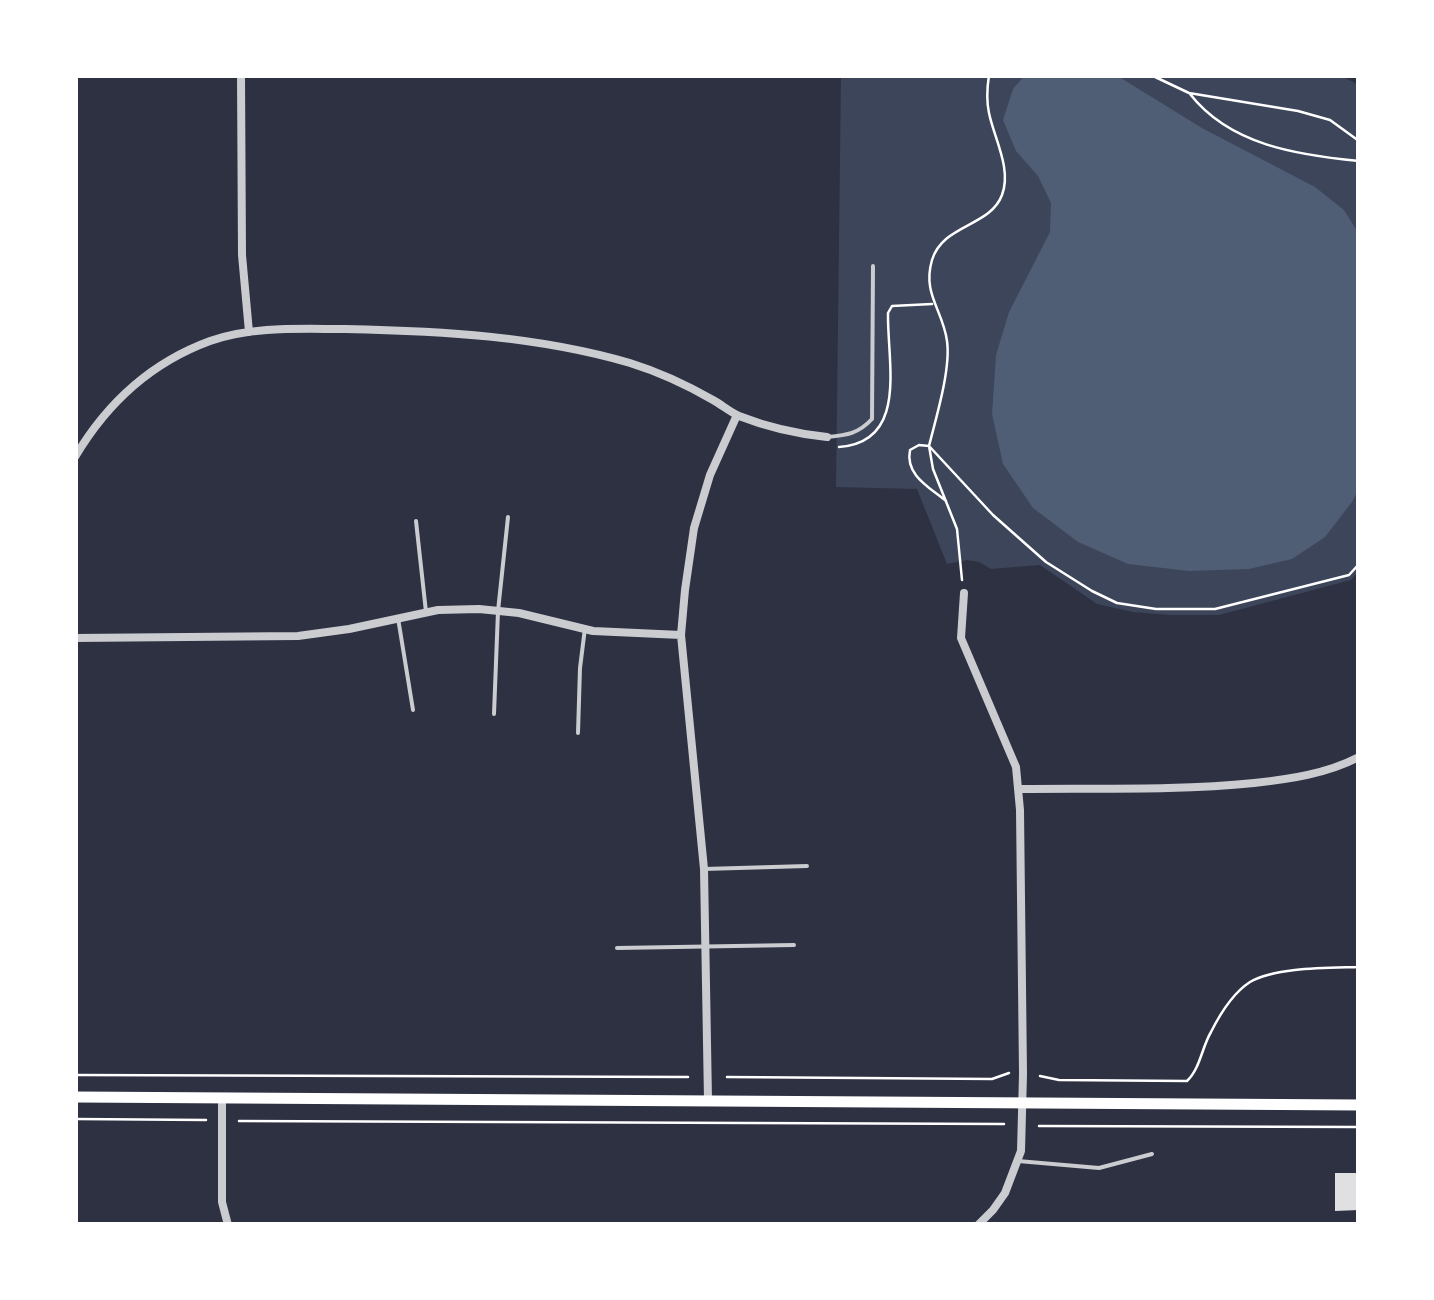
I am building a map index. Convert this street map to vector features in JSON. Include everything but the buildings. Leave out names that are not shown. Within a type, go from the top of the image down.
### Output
[{"type":"main road","points":[[75,1097],[1359,1105]]},
{"type":"street","points":[[242,75],[242,255],[250,332]]},
{"type":"street","points":[[75,457],[92,428],[145,374],[212,340],[294,329],[434,332],[538,342],[633,364],[679,382],[737,415],[781,429],[827,437]]},
{"type":"street","points":[[708,1100],[704,869],[681,635],[694,528],[710,475],[737,415]]},
{"type":"street","points":[[964,593],[962,638],[1011,755],[1020,789],[1020,1151],[1005,1193],[978,1225]]},
{"type":"street","points":[[75,638],[298,636],[426,612],[478,608],[585,628],[681,635]]},
{"type":"street","points":[[1020,789],[1231,785],[1289,779],[1359,757]]},
{"type":"street","points":[[222,1098],[222,1202],[228,1225]]},
{"type":"lane","points":[[827,437],[862,430],[872,419],[873,266]]},
{"type":"lane","points":[[494,714],[498,610],[508,516]]},
{"type":"lane","points":[[416,521],[426,612]]},
{"type":"lane","points":[[398,618],[413,710]]},
{"type":"lane","points":[[578,733],[585,628]]},
{"type":"lane","points":[[704,869],[806,866]]},
{"type":"lane","points":[[618,948],[794,945]]},
{"type":"lane","points":[[1018,1161],[1099,1168],[1152,1154]]},
{"type":"path","points":[[964,593],[956,530],[933,469],[929,446],[948,343],[929,288],[932,260],[940,242],[986,216],[1002,196],[1004,176],[986,92],[989,75]]},
{"type":"path","points":[[1152,75],[1189,93],[1330,120],[1359,140]]},
{"type":"path","points":[[1189,93],[1203,110],[1234,132],[1280,150],[1359,161]]},
{"type":"path","points":[[946,501],[915,476],[908,461],[910,450],[919,445],[929,446],[992,515],[1046,562],[1116,603],[1156,610],[1214,609],[1349,575],[1359,564]]},
{"type":"path","points":[[1040,1076],[1054,1080],[1187,1081],[1217,1020],[1229,1002],[1253,980],[1297,970],[1359,967]]},
{"type":"path","points":[[727,1077],[992,1079],[1011,1072]]},
{"type":"path","points":[[75,1075],[688,1077]]},
{"type":"path","points":[[75,1119],[206,1120]]},
{"type":"path","points":[[239,1120],[1004,1124]]},
{"type":"path","points":[[1039,1126],[1359,1127]]},
{"type":"shaded area","points":[[841,75],[1339,75],[1359,85],[1359,570],[1351,580],[1219,615],[1133,612],[1097,604],[1040,565],[991,569],[967,560],[947,564],[917,489],[836,487]]},
{"type":"shaded area","points":[[1025,75],[1116,75],[1202,128],[1315,187],[1344,210],[1359,234],[1359,488],[1325,537],[1292,559],[1249,569],[1189,571],[1128,564],[1078,542],[1033,508],[1003,464],[992,414],[996,355],[1009,312],[1050,232],[1051,203],[1038,176],[1016,151],[1003,120],[1013,89]]}]
